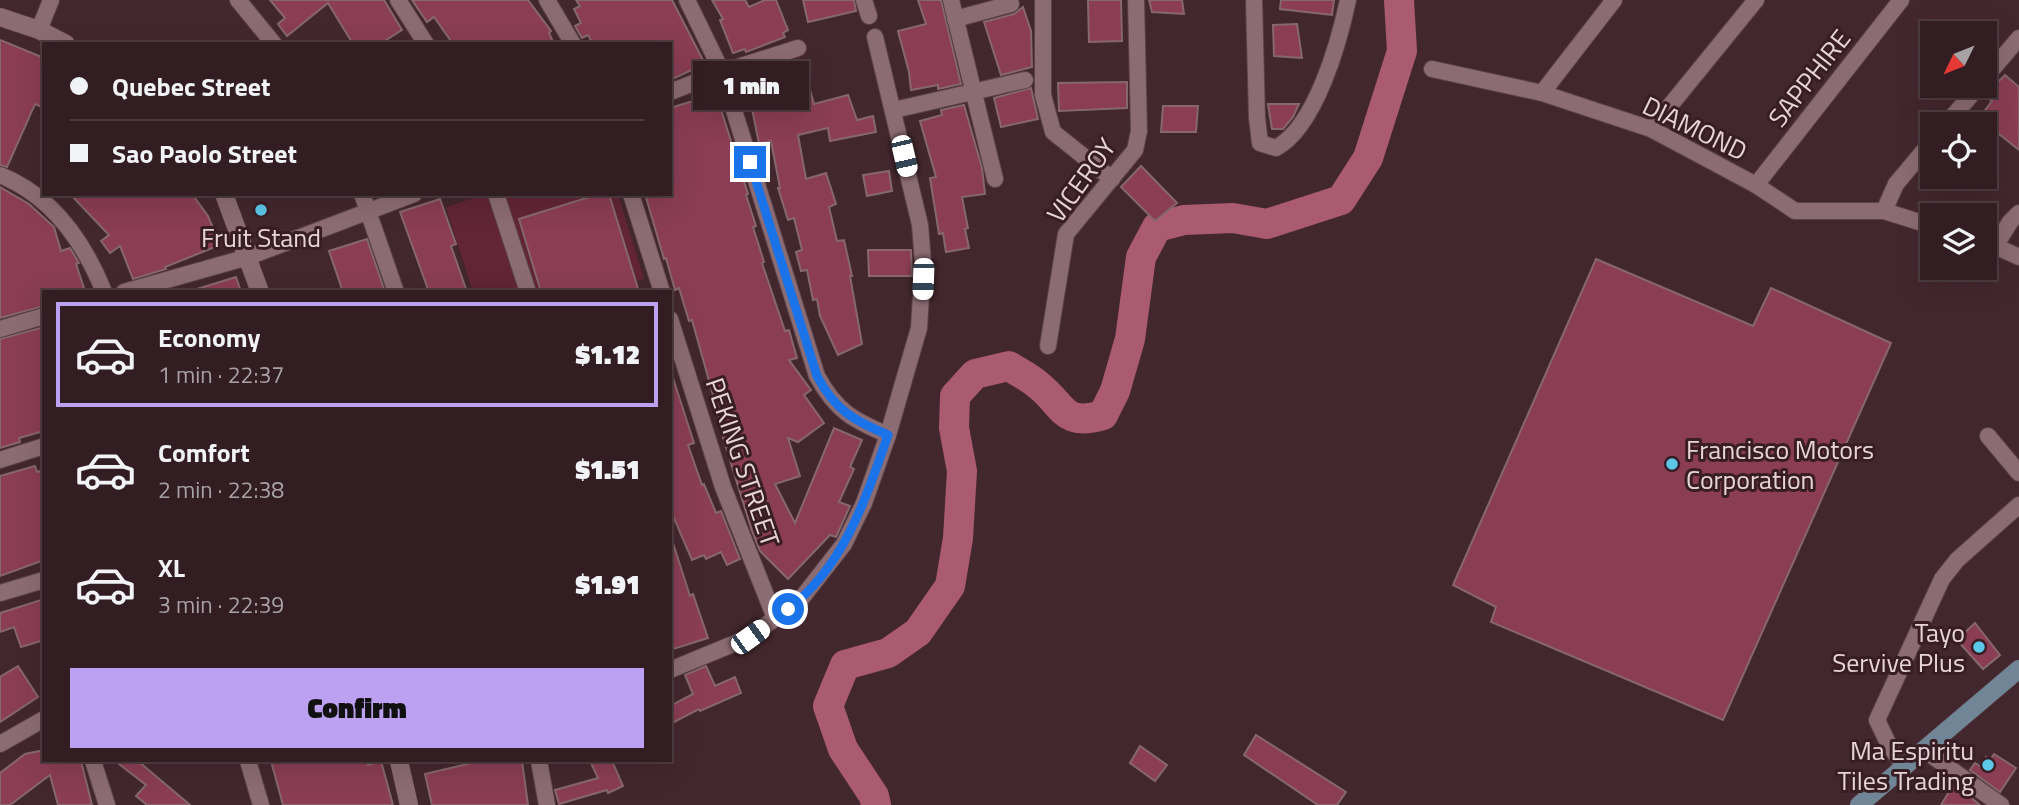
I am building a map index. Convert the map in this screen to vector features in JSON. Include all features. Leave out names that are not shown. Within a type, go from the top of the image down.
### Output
[{"type":"main road","points":[[1859,805],[2019,669]]},
{"type":"street","points":[[38,30],[51,0]]},
{"type":"street","points":[[238,0],[272,42]]},
{"type":"street","points":[[398,0],[425,42]]},
{"type":"street","points":[[547,0],[572,42]]},
{"type":"street","points":[[687,0],[722,72],[817,376],[827,396],[841,411],[859,423],[888,435]]},
{"type":"street","points":[[864,0],[869,16]]},
{"type":"street","points":[[951,0],[995,179]]},
{"type":"street","points":[[1043,0],[1043,95],[1053,132],[1112,179]]},
{"type":"street","name":"VICEROY","points":[[1048,346],[1066,234],[1135,150],[1139,131],[1136,0]]},
{"type":"street","points":[[1254,0],[1256,118],[1260,143],[1276,148],[1288,139],[1311,108],[1338,45],[1348,0]]},
{"type":"street","points":[[1542,93],[1614,0]]},
{"type":"street","points":[[1651,129],[1756,0]]},
{"type":"street","name":"SAPPHIRE","points":[[1756,185],[1901,0]]},
{"type":"street","points":[[955,19],[1011,4]]},
{"type":"street","points":[[0,17],[38,30],[62,42]]},
{"type":"street","points":[[672,669],[750,637],[801,599],[844,544],[864,503],[888,435],[919,328],[923,262],[920,225],[875,37]]},
{"type":"street","points":[[1997,64],[2019,38]]},
{"type":"street","points":[[672,91],[798,48]]},
{"type":"street","name":"DIAMOND","points":[[1432,69],[1542,93],[1651,129],[1756,185],[1795,211],[1884,211],[1920,222]]},
{"type":"street","points":[[894,110],[1026,80]]},
{"type":"street","points":[[1956,112],[1969,98]]},
{"type":"street","points":[[1884,211],[1896,184],[1920,155]]},
{"type":"street","points":[[0,175],[37,195],[63,220],[83,247],[103,290]]},
{"type":"street","points":[[224,196],[259,290]]},
{"type":"street","points":[[363,196],[395,290]]},
{"type":"street","points":[[131,290],[248,257],[409,196]]},
{"type":"street","points":[[497,196],[527,290]]},
{"type":"street","points":[[632,196],[661,290]]},
{"type":"street","points":[[1997,236],[2019,213]]},
{"type":"street","points":[[1997,246],[2019,257]]},
{"type":"street","points":[[0,329],[42,317]]},
{"type":"street","name":"PEKING STREET","points":[[672,325],[723,487],[775,618]]},
{"type":"street","points":[[1988,436],[2019,473]]},
{"type":"street","points":[[0,460],[42,447]]},
{"type":"street","points":[[1904,767],[1877,720],[1942,579],[1957,560],[2019,505]]},
{"type":"street","points":[[0,593],[42,581]]},
{"type":"street","points":[[0,744],[42,720]]},
{"type":"street","points":[[1924,750],[2001,805]]},
{"type":"street","points":[[93,762],[110,804]]},
{"type":"street","points":[[248,762],[261,805]]},
{"type":"street","points":[[399,762],[409,805]]},
{"type":"street","points":[[539,762],[547,805]]},
{"type":"shaded area","points":[[481,196],[493,196],[523,290],[472,290],[446,207]]},
{"type":"shaded area","points":[[506,196],[619,196],[644,279],[607,290],[535,290]]},
{"type":"building","points":[[270,0],[384,0],[402,30],[383,42],[352,42],[328,3],[287,36],[278,24],[285,18]]},
{"type":"building","points":[[412,0],[528,0],[551,31],[549,33],[553,42],[452,42],[434,17],[427,22]]},
{"type":"building","points":[[576,0],[672,0],[705,64],[672,79],[672,42],[592,42],[588,35],[582,38],[575,26],[581,23],[574,9],[580,6]]},
{"type":"building","points":[[712,0],[745,0],[749,7],[765,0],[776,0],[788,30],[783,33],[785,37],[746,52],[745,49],[733,53],[720,20],[723,19]]},
{"type":"building","points":[[803,0],[854,0],[856,11],[808,22]]},
{"type":"building","points":[[918,0],[941,0],[961,84],[938,89],[938,85],[911,90],[898,31],[926,24]]},
{"type":"building","points":[[1088,0],[1121,0],[1122,41],[1089,42]]},
{"type":"building","points":[[1149,0],[1182,0],[1184,14],[1152,12]]},
{"type":"building","points":[[1281,0],[1334,0],[1332,15],[1280,9]]},
{"type":"building","points":[[1023,7],[1031,31],[1032,67],[1001,75],[984,22],[1014,14]]},
{"type":"building","points":[[1297,24],[1302,58],[1274,56],[1273,25]]},
{"type":"building","points":[[0,40],[42,57],[42,107],[35,104],[7,167],[0,165]]},
{"type":"building","points":[[803,65],[814,104],[848,95],[857,120],[873,116],[876,132],[830,141],[828,128],[798,135],[806,179],[826,173],[836,204],[829,207],[837,241],[844,240],[852,276],[862,344],[838,355],[820,316],[817,299],[813,300],[807,270],[801,271],[796,252],[802,250],[794,218],[788,220],[778,188],[771,141],[759,144],[746,78]]},
{"type":"building","points":[[2005,75],[2019,87],[2019,150],[1997,132],[1997,112],[1984,112],[1992,101],[1987,98],[1997,98],[1997,83]]},
{"type":"building","points":[[1127,82],[1127,108],[1059,111],[1058,83]]},
{"type":"building","points":[[1031,88],[1038,119],[1001,127],[994,98]]},
{"type":"building","points":[[716,94],[748,194],[746,195],[756,226],[753,227],[764,262],[762,263],[785,331],[789,330],[797,358],[789,360],[811,390],[804,395],[824,423],[798,442],[788,438],[800,476],[775,484],[795,523],[834,428],[862,440],[850,467],[854,469],[839,502],[850,506],[836,537],[830,535],[788,579],[760,551],[752,531],[720,428],[722,427],[692,320],[689,321],[679,288],[675,290],[646,196],[672,196],[672,107]]},
{"type":"building","points":[[1268,104],[1299,104],[1283,129],[1272,129]]},
{"type":"building","points":[[964,105],[982,168],[985,194],[962,197],[969,248],[946,252],[943,233],[939,234],[930,178],[936,177],[920,121],[942,115],[941,110]]},
{"type":"building","points":[[1163,106],[1198,106],[1196,132],[1161,132]]},
{"type":"building","points":[[1141,166],[1177,203],[1155,221],[1121,187]]},
{"type":"building","points":[[889,171],[892,191],[867,196],[863,175]]},
{"type":"building","points":[[0,187],[29,204],[54,227],[61,251],[70,248],[79,263],[76,264],[84,288],[42,290],[42,307],[0,318]]},
{"type":"building","points":[[72,196],[193,196],[208,216],[220,245],[165,267],[166,269],[133,279],[120,246],[110,253],[101,241],[109,235]]},
{"type":"building","points":[[593,196],[610,196],[638,290],[540,290],[519,219]]},
{"type":"building","points":[[440,199],[456,244],[451,246],[466,290],[428,290],[400,212]]},
{"type":"building","points":[[367,239],[384,290],[342,290],[329,251]]},
{"type":"building","points":[[868,250],[911,250],[912,276],[869,276]]},
{"type":"building","name":"Francisco Motors Corporation","points":[[1596,259],[1753,326],[1771,288],[1891,343],[1723,720],[1491,622],[1496,607],[1453,585]]},
{"type":"building","points":[[236,277],[240,290],[197,290]]},
{"type":"building","points":[[42,328],[42,432],[19,438],[20,442],[0,448],[0,339]]},
{"type":"building","points":[[672,378],[694,443],[688,445],[702,485],[704,484],[716,513],[721,511],[740,559],[727,565],[721,552],[706,559],[704,555],[692,560],[672,514]]},
{"type":"building","points":[[35,466],[37,472],[42,471],[42,561],[0,576],[0,476]]},
{"type":"building","points":[[672,543],[708,638],[672,649]]},
{"type":"building","points":[[42,600],[42,641],[21,647],[14,627],[0,632],[0,613]]},
{"type":"building","name":"Tayo Servive Plus","points":[[1975,623],[2000,655],[1983,669],[1957,640]]},
{"type":"building","points":[[18,666],[38,697],[0,722],[0,677]]},
{"type":"building","points":[[706,666],[715,686],[735,677],[741,693],[672,723],[672,705],[693,694],[685,675]]},
{"type":"building","points":[[1256,735],[1346,792],[1337,805],[1318,805],[1244,755]]},
{"type":"building","points":[[1140,746],[1167,765],[1155,781],[1130,763]]},
{"type":"building","points":[[42,750],[42,762],[81,762],[92,805],[58,805],[50,775],[10,805],[0,805],[0,773],[25,754]]},
{"type":"building","points":[[1994,754],[2016,768],[2000,792],[1970,770],[1975,763],[1980,766],[1986,757],[1990,760]]},
{"type":"building","points":[[116,762],[139,762],[190,805],[147,805],[136,796],[146,785]]},
{"type":"building","points":[[271,762],[367,762],[368,765],[381,762],[393,805],[283,805]]},
{"type":"building","points":[[476,762],[522,762],[528,805],[432,805],[425,774]]},
{"type":"building","points":[[590,762],[612,762],[623,786],[608,793],[607,790],[559,804],[555,790],[598,778]]},
{"type":"building","points":[[1952,787],[1957,791],[1959,788],[1980,805],[1941,805]]},
{"type":"waterway","points":[[876,805],[874,796],[843,749],[828,706],[845,665],[888,653],[918,632],[950,586],[958,538],[962,471],[954,428],[955,396],[975,374],[1009,366],[1035,382],[1072,416],[1090,418],[1103,415],[1115,391],[1130,339],[1141,257],[1157,227],[1184,220],[1233,218],[1267,224],[1341,200],[1368,158],[1402,51],[1399,0]]},
{"type":"place","name":"Fruit Stand","points":[[261,210]]},
{"type":"place","name":"Francisco Motors Corporation","points":[[1672,464]]},
{"type":"place","name":"Tayo Servive Plus","points":[[1979,647]]},
{"type":"place","name":"Ma Espiritu Tiles Trading","points":[[1988,765]]},
{"type":"route","points":[[750,162],[817,376],[827,396],[841,411],[859,423],[888,435],[864,503],[844,544],[801,599],[788,609]]}]
